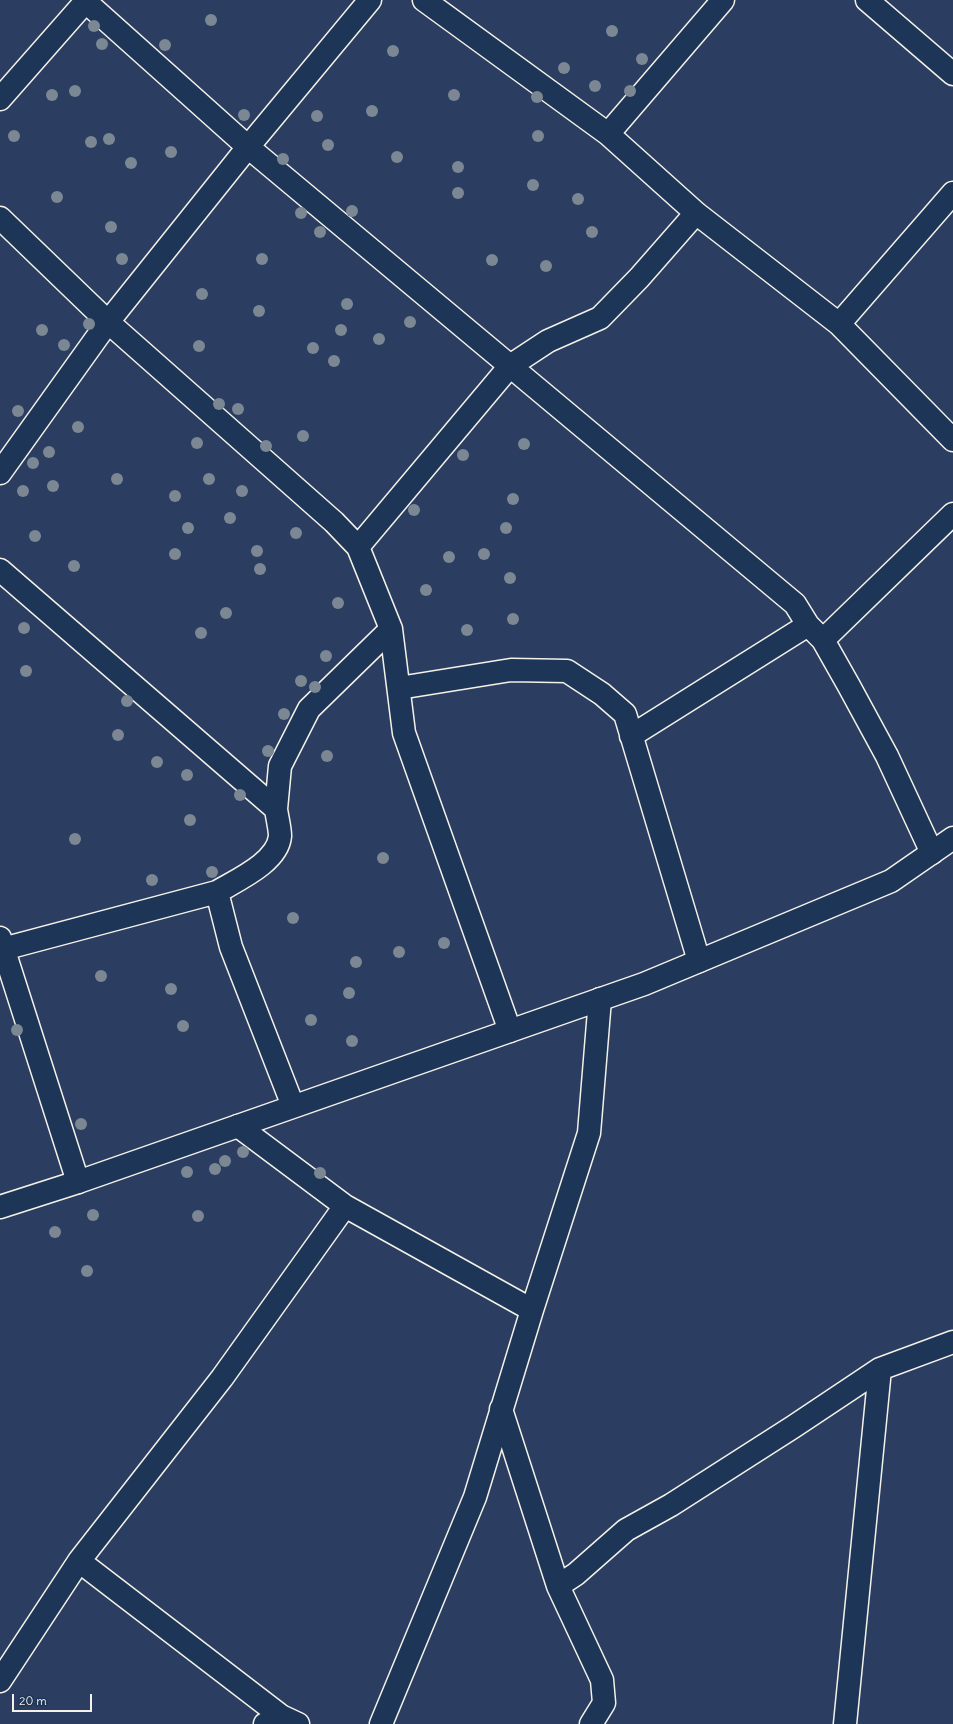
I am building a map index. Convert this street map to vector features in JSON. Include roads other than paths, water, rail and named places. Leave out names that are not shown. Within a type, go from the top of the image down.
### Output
[{"type":"street","points":[[0,472],[108,322],[248,147],[370,0]]},
{"type":"street","points":[[424,0],[608,134],[696,213],[839,324],[953,440]]},
{"type":"street","points":[[608,134],[723,0]]},
{"type":"street","points":[[867,0],[953,74]]},
{"type":"street","points":[[0,99],[86,1],[248,147],[795,604],[816,632],[888,756],[932,852]]},
{"type":"street","points":[[839,324],[953,193]]},
{"type":"street","points":[[358,548],[510,366],[548,341],[600,318],[639,278],[696,213]]},
{"type":"street","points":[[0,218],[108,322],[334,522],[358,548],[391,629],[404,733],[510,1031]]},
{"type":"street","points":[[631,736],[816,632],[953,514]]},
{"type":"street","points":[[0,570],[276,809]]},
{"type":"street","points":[[78,1182],[2,943],[217,892],[260,866],[273,853],[280,837],[276,809],[280,766],[309,709],[391,629]]},
{"type":"street","points":[[399,688],[511,670],[567,671],[602,694],[625,714],[699,961]]},
{"type":"street","points":[[0,1207],[78,1182],[644,984],[891,882],[953,838]]},
{"type":"street","points":[[217,892],[231,947],[293,1106]]},
{"type":"street","points":[[381,1724],[475,1497],[532,1310],[589,1133],[600,999]]},
{"type":"street","points":[[238,1126],[345,1206],[532,1310]]},
{"type":"street","points":[[0,1681],[79,1560],[222,1378],[345,1206]]},
{"type":"street","points":[[558,1586],[576,1574],[626,1530],[696,1489],[880,1369],[953,1342]]},
{"type":"street","points":[[845,1724],[880,1369]]},
{"type":"street","points":[[501,1409],[558,1586],[602,1680],[604,1703],[592,1724]]},
{"type":"street","points":[[79,1560],[281,1721]]}]
